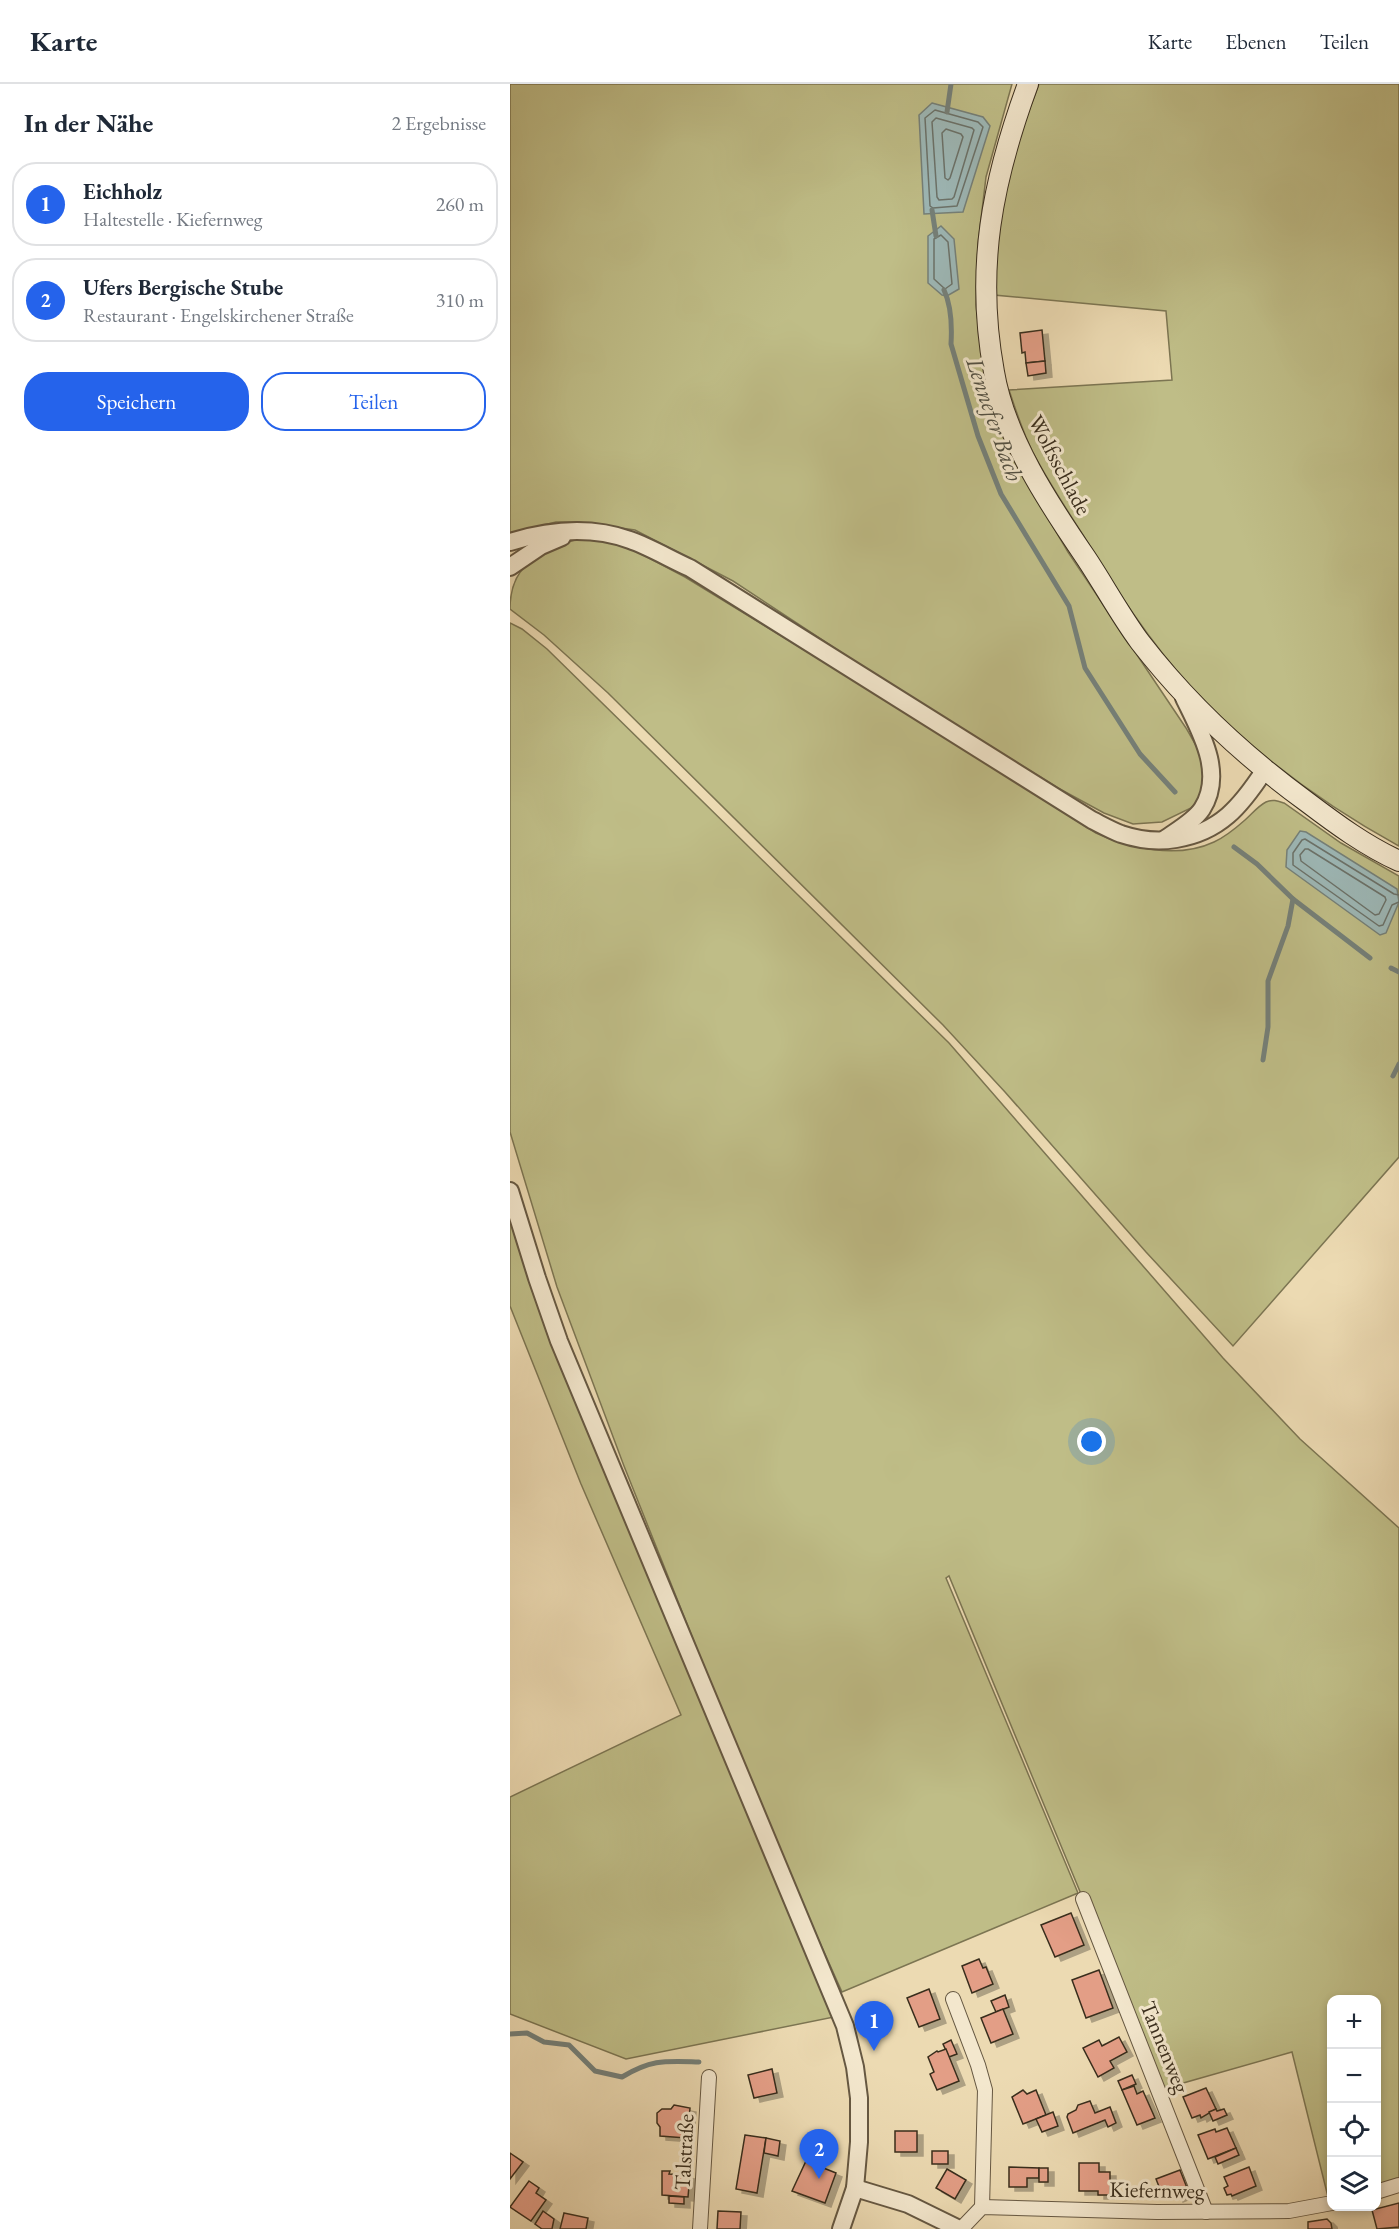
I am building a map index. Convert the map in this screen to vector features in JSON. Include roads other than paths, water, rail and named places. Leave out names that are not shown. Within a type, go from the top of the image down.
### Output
[{"type":"main road","name":"Wolfsschlade","points":[[1028,84],[1005,153],[995,195],[984,280],[985,314],[994,375],[1013,431],[1046,498],[1139,640],[1182,691],[1222,734],[1264,771],[1346,831],[1399,861]]},
{"type":"street","points":[[510,567],[541,546],[580,530]]},
{"type":"street","points":[[510,542],[534,534],[580,530],[602,533],[630,540],[690,568],[1092,820],[1123,835],[1162,841],[1188,837],[1215,826],[1232,813],[1264,771]]},
{"type":"street","points":[[1162,841],[1201,811],[1211,788],[1211,769],[1204,741],[1182,691]]},
{"type":"street","points":[[510,1191],[559,1341],[845,2026],[855,2067],[859,2098],[859,2142],[855,2188],[841,2229]]},
{"type":"street","name":"Tannenweg","points":[[1083,1899],[1206,2212]]},
{"type":"street","points":[[855,2188],[908,2204],[960,2229],[982,2207],[985,2090],[978,2065],[952,1999]]},
{"type":"street","name":"Talstraße","points":[[700,2229],[709,2077]]},
{"type":"street","points":[[1381,2191],[1399,2186]]},
{"type":"street","name":"Kiefernweg","points":[[982,2207],[1206,2212],[1289,2211],[1327,2204]]},
{"type":"water","points":[[932,103],[983,117],[990,126],[963,212],[924,214],[919,115]]},
{"type":"water","points":[[941,226],[954,239],[959,289],[947,296],[942,295],[928,283],[928,236]]},
{"type":"water","points":[[1300,831],[1306,832],[1397,889],[1399,902],[1386,933],[1380,935],[1286,867],[1287,850]]},
{"type":"waterway","name":"Lennefer Bach","points":[[947,112],[951,84]]},
{"type":"waterway","name":"Lennefer Bach","points":[[932,210],[936,236]]},
{"type":"waterway","name":"Lennefer Bach","points":[[944,290],[950,316],[951,344],[978,436],[1001,494],[1069,606],[1085,668],[1140,754],[1175,792]]},
{"type":"waterway","name":"Lennefer Bach","points":[[1234,847],[1257,864],[1293,899],[1370,958]]},
{"type":"waterway","name":"Lennefer Bach","points":[[1263,1060],[1268,1027],[1268,981],[1288,926],[1293,899]]},
{"type":"waterway","name":"Lennefer Bach","points":[[1391,968],[1399,972]]},
{"type":"waterway","name":"Lennefer Bach","points":[[1393,1076],[1399,1064]]},
{"type":"waterway","points":[[510,2034],[527,2033],[544,2042],[569,2045],[595,2071],[622,2077],[659,2062],[699,2062]]},
{"type":"place","name":"Eichholz","points":[[874,2051]]},
{"type":"place","name":"Ufers Bergische Stube","points":[[819,2179]]}]
